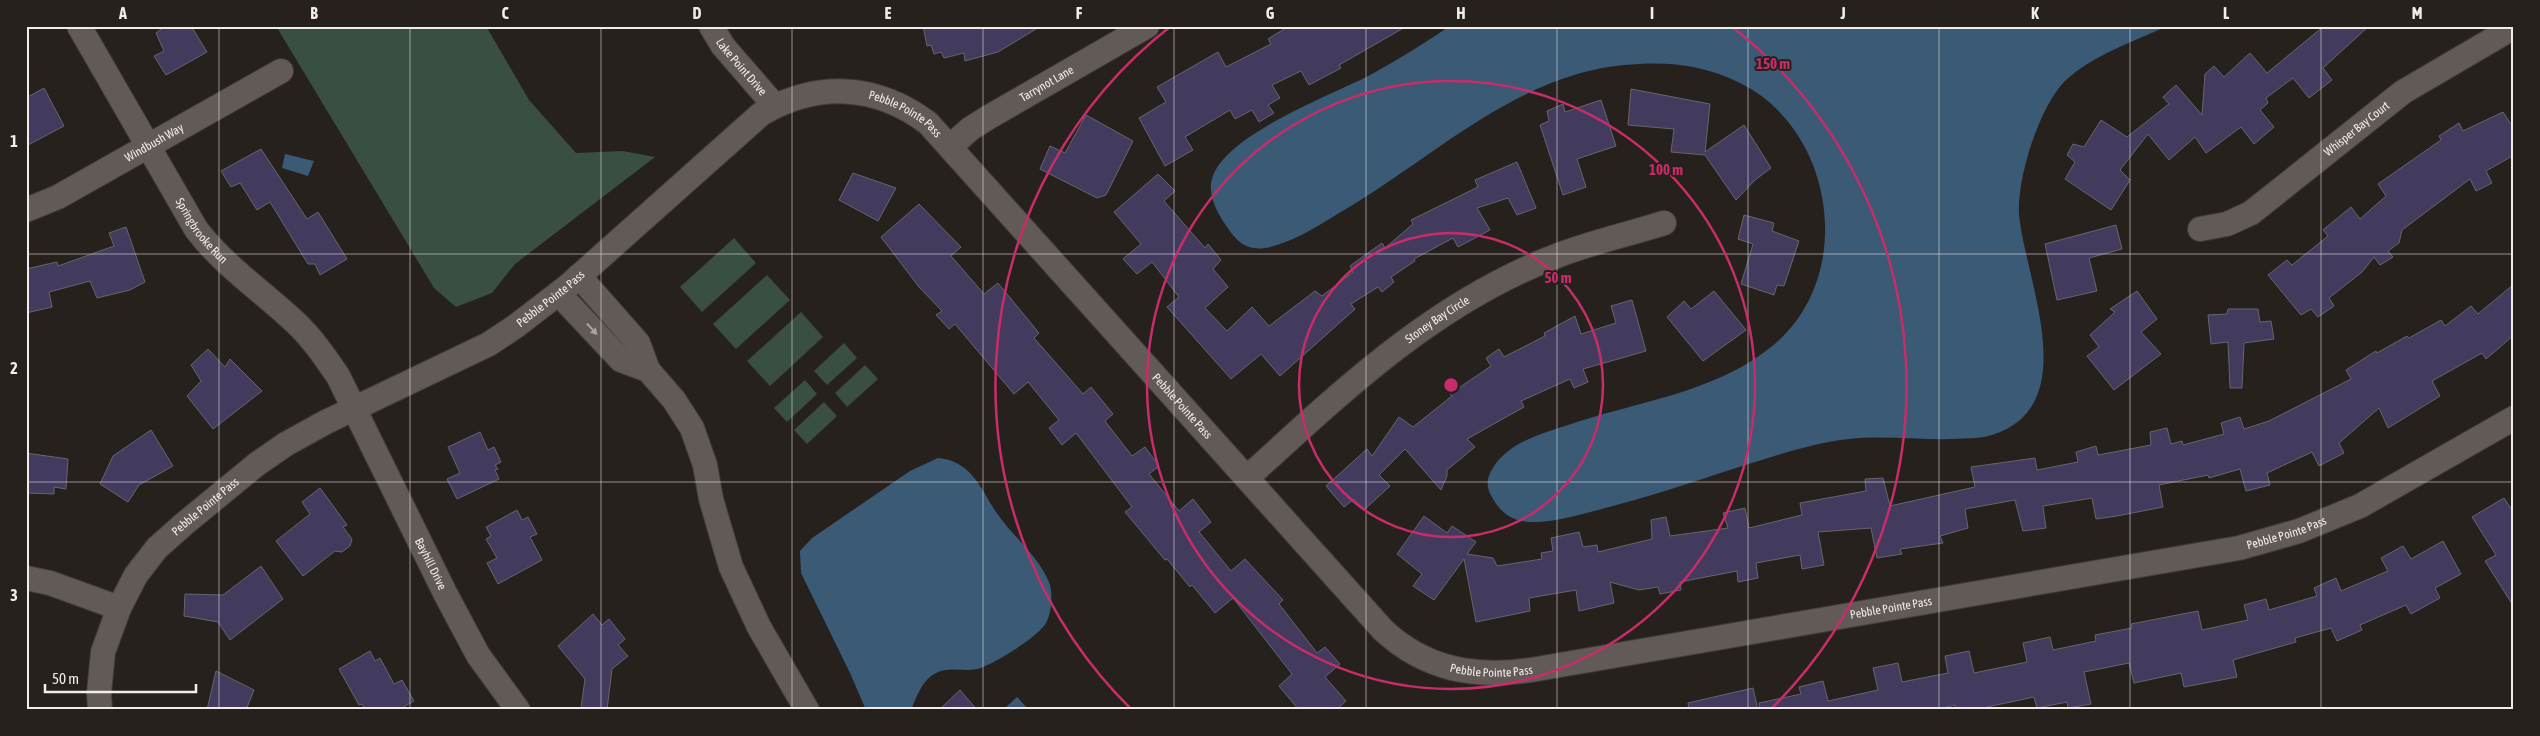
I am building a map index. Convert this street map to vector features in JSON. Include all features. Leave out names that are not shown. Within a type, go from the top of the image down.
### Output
[{"type":"street","name":"Springbrooke Run","points":[[79,26],[196,229],[208,245],[295,323],[318,348],[338,376],[354,410]]},
{"type":"street","name":"Lake Point Drive","points":[[711,26],[723,46],[775,106]]},
{"type":"street","name":"Tarrynot Lane","points":[[950,146],[988,117],[1147,26]]},
{"type":"street","name":"Whisper Bay Court","points":[[2200,230],[2227,224],[2251,213],[2403,92],[2514,27]]},
{"type":"street","name":"Windbush Way","points":[[26,210],[58,197],[281,71]]},
{"type":"street","name":"Pebble Pointe Pass","points":[[100,710],[99,693],[103,652],[119,608],[136,575],[157,548],[184,524],[257,464],[286,444],[326,422],[489,344],[559,294],[748,125],[775,106],[804,95],[828,91],[878,96],[891,100],[917,115],[950,146],[1397,643],[1444,666],[1471,673],[1509,674],[2230,550],[2268,541],[2321,523],[2360,506],[2514,418]]},
{"type":"street","name":"Stoney Bay Circle","points":[[1247,478],[1362,373],[1434,319],[1521,271],[1560,254],[1664,223]]},
{"type":"street","points":[[580,276],[638,343],[648,370],[674,400],[692,428],[704,465],[711,499],[731,567],[759,627],[807,710]]},
{"type":"street","points":[[559,294],[621,360],[648,370]]},
{"type":"street","name":"Bayhill Drive","points":[[354,410],[474,647],[518,710]]},
{"type":"street","points":[[26,578],[85,595],[119,608]]},
{"type":"green space","points":[[276,26],[486,26],[529,100],[576,153],[623,151],[655,157],[515,264],[492,293],[456,307],[434,288]]},
{"type":"green space","points":[[734,238],[756,263],[702,312],[680,287]]},
{"type":"green space","points":[[767,275],[790,300],[736,349],[713,324]]},
{"type":"green space","points":[[801,312],[823,337],[770,386],[747,361]]},
{"type":"green space","points":[[844,343],[857,358],[827,385],[814,371]]},
{"type":"green space","points":[[865,365],[878,379],[847,407],[835,393]]},
{"type":"green space","points":[[805,380],[817,394],[787,422],[774,408]]},
{"type":"green space","points":[[824,402],[837,416],[807,444],[794,430]]},
{"type":"water","points":[[1450,26],[2168,26],[2114,49],[2076,72],[2055,93],[2038,125],[2026,163],[2019,199],[2019,214],[2023,241],[2038,305],[2043,338],[2043,370],[2036,398],[2020,420],[1992,435],[1978,438],[1862,438],[1820,444],[1580,515],[1531,522],[1512,518],[1500,509],[1494,501],[1488,488],[1488,479],[1497,462],[1511,449],[1528,439],[1698,386],[1724,376],[1748,363],[1771,347],[1798,318],[1816,284],[1824,246],[1824,207],[1815,169],[1797,135],[1772,105],[1740,83],[1703,69],[1679,65],[1639,64],[1598,69],[1559,80],[1522,96],[1487,116],[1351,206],[1312,230],[1291,240],[1270,247],[1256,248],[1245,245],[1235,238],[1217,210],[1212,198],[1212,179],[1221,162],[1237,147],[1258,132],[1307,105],[1372,74]]},
{"type":"water","points":[[285,154],[314,161],[308,176],[282,168]]},
{"type":"water","points":[[938,458],[959,464],[967,470],[996,512],[1038,563],[1050,586],[1050,614],[1046,623],[1034,636],[993,662],[977,669],[951,669],[931,676],[921,689],[911,710],[866,710],[801,573],[800,551],[812,538],[910,471]]},
{"type":"water","points":[[1017,697],[1029,710],[1003,710]]},
{"type":"building","points":[[165,26],[191,26],[207,52],[166,75],[154,56],[164,51],[156,33]]},
{"type":"building","points":[[923,26],[1041,26],[998,52],[965,61],[964,53],[944,58],[941,52],[934,54],[931,45],[927,46]]},
{"type":"building","points":[[1289,26],[1407,26],[1339,65],[1341,68],[1309,85],[1301,71],[1272,85],[1280,98],[1268,105],[1274,113],[1259,122],[1252,110],[1235,119],[1230,110],[1185,137],[1193,150],[1165,166],[1139,118],[1166,102],[1157,87],[1218,52],[1226,67],[1271,44],[1268,39]]},
{"type":"building","points":[[2324,26],[2369,26],[2323,68],[2332,80],[2309,98],[2293,78],[2266,98],[2268,103],[2260,110],[2274,127],[2254,144],[2241,127],[2206,153],[2195,137],[2169,160],[2148,134],[2120,170],[2130,180],[2111,210],[2065,179],[2075,162],[2067,155],[2073,144],[2084,147],[2101,120],[2127,137],[2169,104],[2163,97],[2176,85],[2202,115],[2205,74],[2214,66],[2224,77],[2250,53],[2267,73]]},
{"type":"building","points":[[44,88],[64,126],[26,146],[26,98]]},
{"type":"building","points":[[1631,89],[1710,104],[1705,152],[1744,125],[1771,168],[1755,180],[1736,200],[1705,155],[1671,152],[1674,129],[1628,125]]},
{"type":"building","points":[[1601,100],[1616,146],[1577,159],[1586,187],[1563,195],[1540,125],[1549,121],[1547,111],[1563,104],[1565,112]]},
{"type":"building","points":[[2503,112],[2514,129],[2514,155],[2486,171],[2492,183],[2476,191],[2470,179],[2402,230],[2399,243],[2388,251],[2393,257],[2380,265],[2374,257],[2362,272],[2329,298],[2334,306],[2318,317],[2311,309],[2301,315],[2268,275],[2287,260],[2292,265],[2328,236],[2323,230],[2351,207],[2360,219],[2386,196],[2378,184],[2441,140],[2439,136],[2459,123],[2463,131]]},
{"type":"building","points":[[1086,115],[1133,141],[1106,195],[1097,198],[1040,169],[1050,146],[1065,153]]},
{"type":"building","points":[[261,149],[307,219],[318,212],[347,259],[320,275],[315,264],[308,264],[270,202],[257,210],[240,183],[231,187],[221,171]]},
{"type":"building","points":[[1517,162],[1536,208],[1517,215],[1508,198],[1477,208],[1490,230],[1458,247],[1453,238],[1414,259],[1415,261],[1391,277],[1394,282],[1382,292],[1378,287],[1351,304],[1355,309],[1280,376],[1261,354],[1231,379],[1167,307],[1179,297],[1152,262],[1137,274],[1123,259],[1141,244],[1114,212],[1158,174],[1175,191],[1164,201],[1205,248],[1208,244],[1221,260],[1213,269],[1228,287],[1205,308],[1227,331],[1252,307],[1269,326],[1315,291],[1322,296],[1353,272],[1350,266],[1382,243],[1385,248],[1413,224],[1411,220],[1478,187],[1475,180]]},
{"type":"building","points":[[853,173],[896,188],[878,221],[839,200]]},
{"type":"building","points":[[919,204],[961,247],[951,256],[984,294],[998,283],[1039,333],[1034,338],[1083,394],[1091,387],[1113,414],[1105,421],[1132,456],[1145,447],[1159,466],[1149,474],[1179,511],[1193,499],[1211,522],[1199,532],[1231,571],[1245,559],[1283,600],[1279,604],[1317,653],[1325,647],[1340,664],[1325,677],[1346,701],[1336,710],[1299,710],[1279,686],[1292,674],[1233,598],[1215,613],[1192,585],[1190,587],[1167,559],[1165,560],[1125,512],[1132,507],[1076,433],[1062,445],[1049,428],[1059,420],[1028,382],[1014,394],[955,324],[949,329],[936,315],[942,311],[919,287],[881,237]]},
{"type":"building","points":[[1744,215],[1774,223],[1772,231],[1799,241],[1784,286],[1777,285],[1774,295],[1741,284],[1753,244],[1738,239]]},
{"type":"building","points":[[2116,225],[2122,249],[2089,258],[2097,291],[2057,300],[2045,244]]},
{"type":"building","points":[[126,227],[145,282],[130,290],[97,298],[90,281],[49,292],[52,307],[26,313],[26,269],[57,262],[58,266],[114,246],[109,233]]},
{"type":"building","points":[[2514,284],[2514,335],[2486,359],[2482,353],[2432,381],[2440,396],[2388,428],[2379,408],[2339,443],[2344,453],[2319,466],[2312,452],[2267,473],[2270,485],[2246,491],[2240,469],[2209,478],[2208,475],[2159,485],[2163,507],[2117,516],[2096,519],[2092,498],[2043,506],[2046,528],[2023,531],[2015,500],[1965,509],[1968,528],[1940,536],[1943,543],[1900,549],[1902,554],[1877,558],[1871,528],[1818,532],[1824,565],[1802,569],[1800,555],[1756,563],[1758,578],[1738,582],[1737,571],[1680,582],[1681,590],[1660,594],[1658,587],[1639,590],[1610,582],[1614,603],[1579,611],[1576,590],[1529,598],[1530,611],[1476,622],[1464,559],[1434,600],[1413,586],[1422,574],[1397,554],[1424,516],[1447,533],[1452,526],[1476,542],[1467,554],[1493,558],[1497,566],[1542,559],[1541,553],[1553,551],[1551,538],[1579,532],[1583,547],[1597,545],[1598,552],[1652,539],[1651,520],[1666,517],[1670,536],[1728,528],[1723,513],[1745,508],[1749,528],[1802,515],[1800,503],[1866,491],[1865,479],[1883,478],[1890,506],[1975,487],[1971,467],[2035,458],[2037,470],[2078,462],[2076,452],[2096,446],[2098,455],[2151,445],[2150,432],[2167,428],[2171,444],[2182,441],[2183,445],[2224,434],[2221,423],[2240,417],[2244,429],[2269,421],[2351,379],[2346,370],[2376,351],[2377,353],[2407,336],[2409,338],[2441,320],[2445,326],[2471,306],[2478,314]]},
{"type":"building","points":[[1714,291],[1746,330],[1703,361],[1667,317],[1684,301],[1691,309]]},
{"type":"building","points":[[2137,291],[2157,319],[2141,332],[2161,354],[2114,390],[2087,356],[2099,347],[2090,335],[2115,312],[2110,309]]},
{"type":"building","points":[[1632,300],[1646,351],[1583,369],[1588,382],[1574,388],[1570,379],[1521,401],[1524,407],[1467,439],[1475,447],[1447,470],[1447,476],[1441,490],[1405,449],[1379,475],[1390,486],[1364,510],[1354,499],[1344,507],[1326,486],[1367,449],[1372,456],[1399,417],[1413,427],[1452,396],[1450,394],[1491,366],[1486,358],[1499,349],[1504,357],[1545,336],[1544,333],[1575,316],[1581,334],[1616,323],[1611,306]]},
{"type":"building","points":[[2228,309],[2258,309],[2260,322],[2271,321],[2274,339],[2244,343],[2242,388],[2230,388],[2228,342],[2211,344],[2208,315],[2227,314]]},
{"type":"building","points":[[208,349],[225,367],[230,359],[262,391],[213,429],[187,396],[201,381],[191,365]]},
{"type":"building","points":[[151,430],[173,466],[139,485],[128,502],[100,484],[113,456]]},
{"type":"building","points":[[480,432],[488,450],[494,447],[501,462],[495,465],[498,469],[495,470],[499,479],[457,499],[447,479],[460,473],[448,447]]},
{"type":"building","points":[[26,453],[68,459],[66,489],[54,487],[54,494],[26,493]]},
{"type":"building","points":[[320,488],[347,525],[343,527],[352,539],[350,546],[342,552],[335,551],[303,576],[276,541],[310,514],[302,502]]},
{"type":"building","points":[[2504,498],[2514,513],[2514,607],[2485,561],[2496,555],[2472,517]]},
{"type":"building","points":[[517,510],[522,520],[528,517],[537,534],[530,537],[542,560],[498,584],[487,563],[497,558],[486,539],[491,536],[486,527]]},
{"type":"building","points":[[2443,541],[2461,574],[2435,588],[2440,598],[2411,614],[2406,605],[2360,625],[2362,630],[2337,641],[2331,628],[2295,638],[2296,642],[2233,660],[2237,677],[2184,687],[2181,673],[2134,683],[2129,663],[2084,672],[2091,704],[2068,708],[2067,702],[2037,708],[2034,697],[1987,707],[1988,710],[1956,710],[1955,705],[1934,710],[1760,710],[1759,703],[1801,694],[1799,687],[1823,681],[1828,701],[1878,690],[1873,668],[1898,663],[1902,682],[1948,673],[1945,656],[1969,651],[1974,673],[2027,662],[2023,643],[2050,637],[2053,650],[2096,641],[2095,635],[2132,628],[2131,624],[2198,611],[2202,630],[2248,620],[2244,605],[2266,599],[2269,610],[2317,596],[2314,588],[2336,578],[2341,591],[2388,571],[2381,558],[2403,546],[2411,559]]},
{"type":"building","points":[[261,566],[283,599],[230,640],[218,622],[184,616],[185,594],[223,595]]},
{"type":"building","points":[[593,614],[602,625],[609,619],[625,639],[618,645],[628,656],[612,669],[607,710],[581,708],[585,679],[558,646]]},
{"type":"building","points":[[370,651],[375,661],[380,658],[394,684],[402,680],[414,701],[398,710],[366,710],[362,704],[359,705],[339,669]]},
{"type":"building","points":[[216,671],[254,690],[246,710],[207,710]]},
{"type":"building","points":[[1753,688],[1758,710],[1689,710],[1688,703]]},
{"type":"building","points":[[960,690],[977,710],[939,710]]}]
